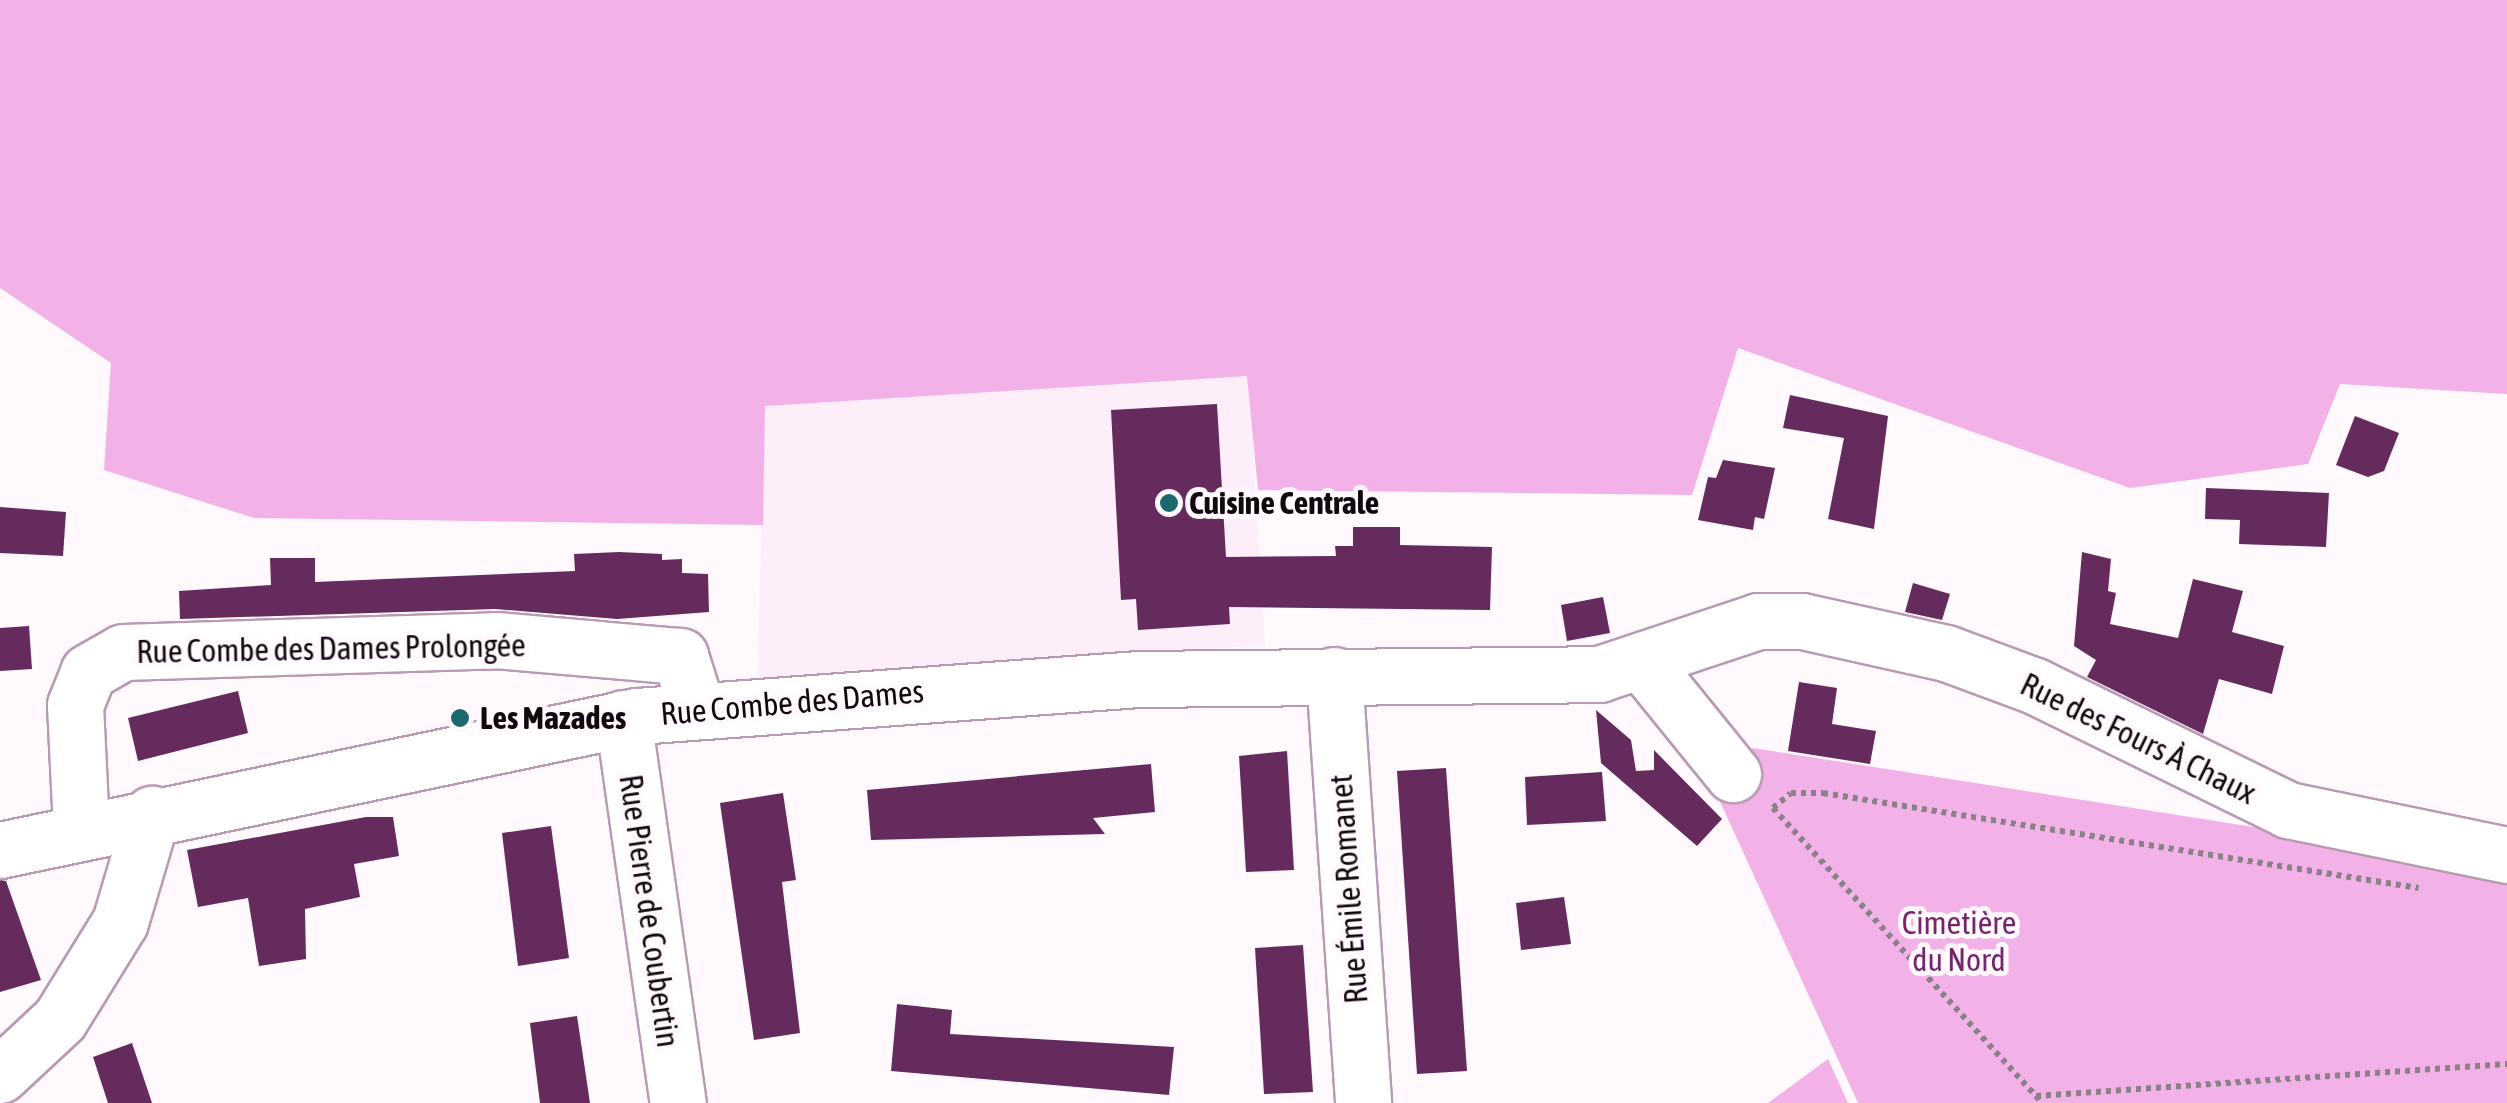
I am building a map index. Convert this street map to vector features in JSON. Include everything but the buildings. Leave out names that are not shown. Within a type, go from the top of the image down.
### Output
[{"type":"street","name":"Rue des Fours À Chaux","points":[[1621,669],[1758,621],[1802,621],[1883,636],[2035,686],[2288,810],[2507,854]]},
{"type":"street","name":"Rue Combe des Dames Prolongée","points":[[81,828],[75,705],[88,672],[123,652],[496,640],[680,656],[697,710]]},
{"type":"street","name":"Rue Combe des Dames","points":[[0,850],[81,828],[624,718],[1138,679],[1621,669]]},
{"type":"street","points":[[1621,669],[1753,791]]},
{"type":"street","name":"Rue Émile Romanet","points":[[1334,675],[1363,1103]]},
{"type":"street","name":"Rue Pierre de Coubertin","points":[[624,718],[678,1103]]},
{"type":"street","points":[[0,1075],[60,1019],[120,922],[152,814]]},
{"type":"path","points":[[1753,791],[1823,792],[2429,890]]},
{"type":"path","points":[[1753,791],[2042,1103]]},
{"type":"path","points":[[2036,1096],[2507,1064]]},
{"type":"shaded area","points":[[1248,375],[1265,645],[757,682],[765,406]]},
{"type":"green space","points":[[0,0],[2507,0],[2507,394],[2340,384],[2308,464],[2130,488],[1738,348],[1692,495],[1258,490],[1247,376],[765,406],[763,525],[254,518],[104,470],[111,363],[0,288]]},
{"type":"green space","name":"Cimetière du Nord","points":[[1753,748],[2507,867],[2507,1103],[1858,1103],[1717,795]]},
{"type":"green space","points":[[1828,1059],[1848,1103],[1768,1103]]},
{"type":"place","name":"Cuisine Centrale","points":[[1169,503]]},
{"type":"place","name":"Les Mazades","points":[[460,718]]}]
